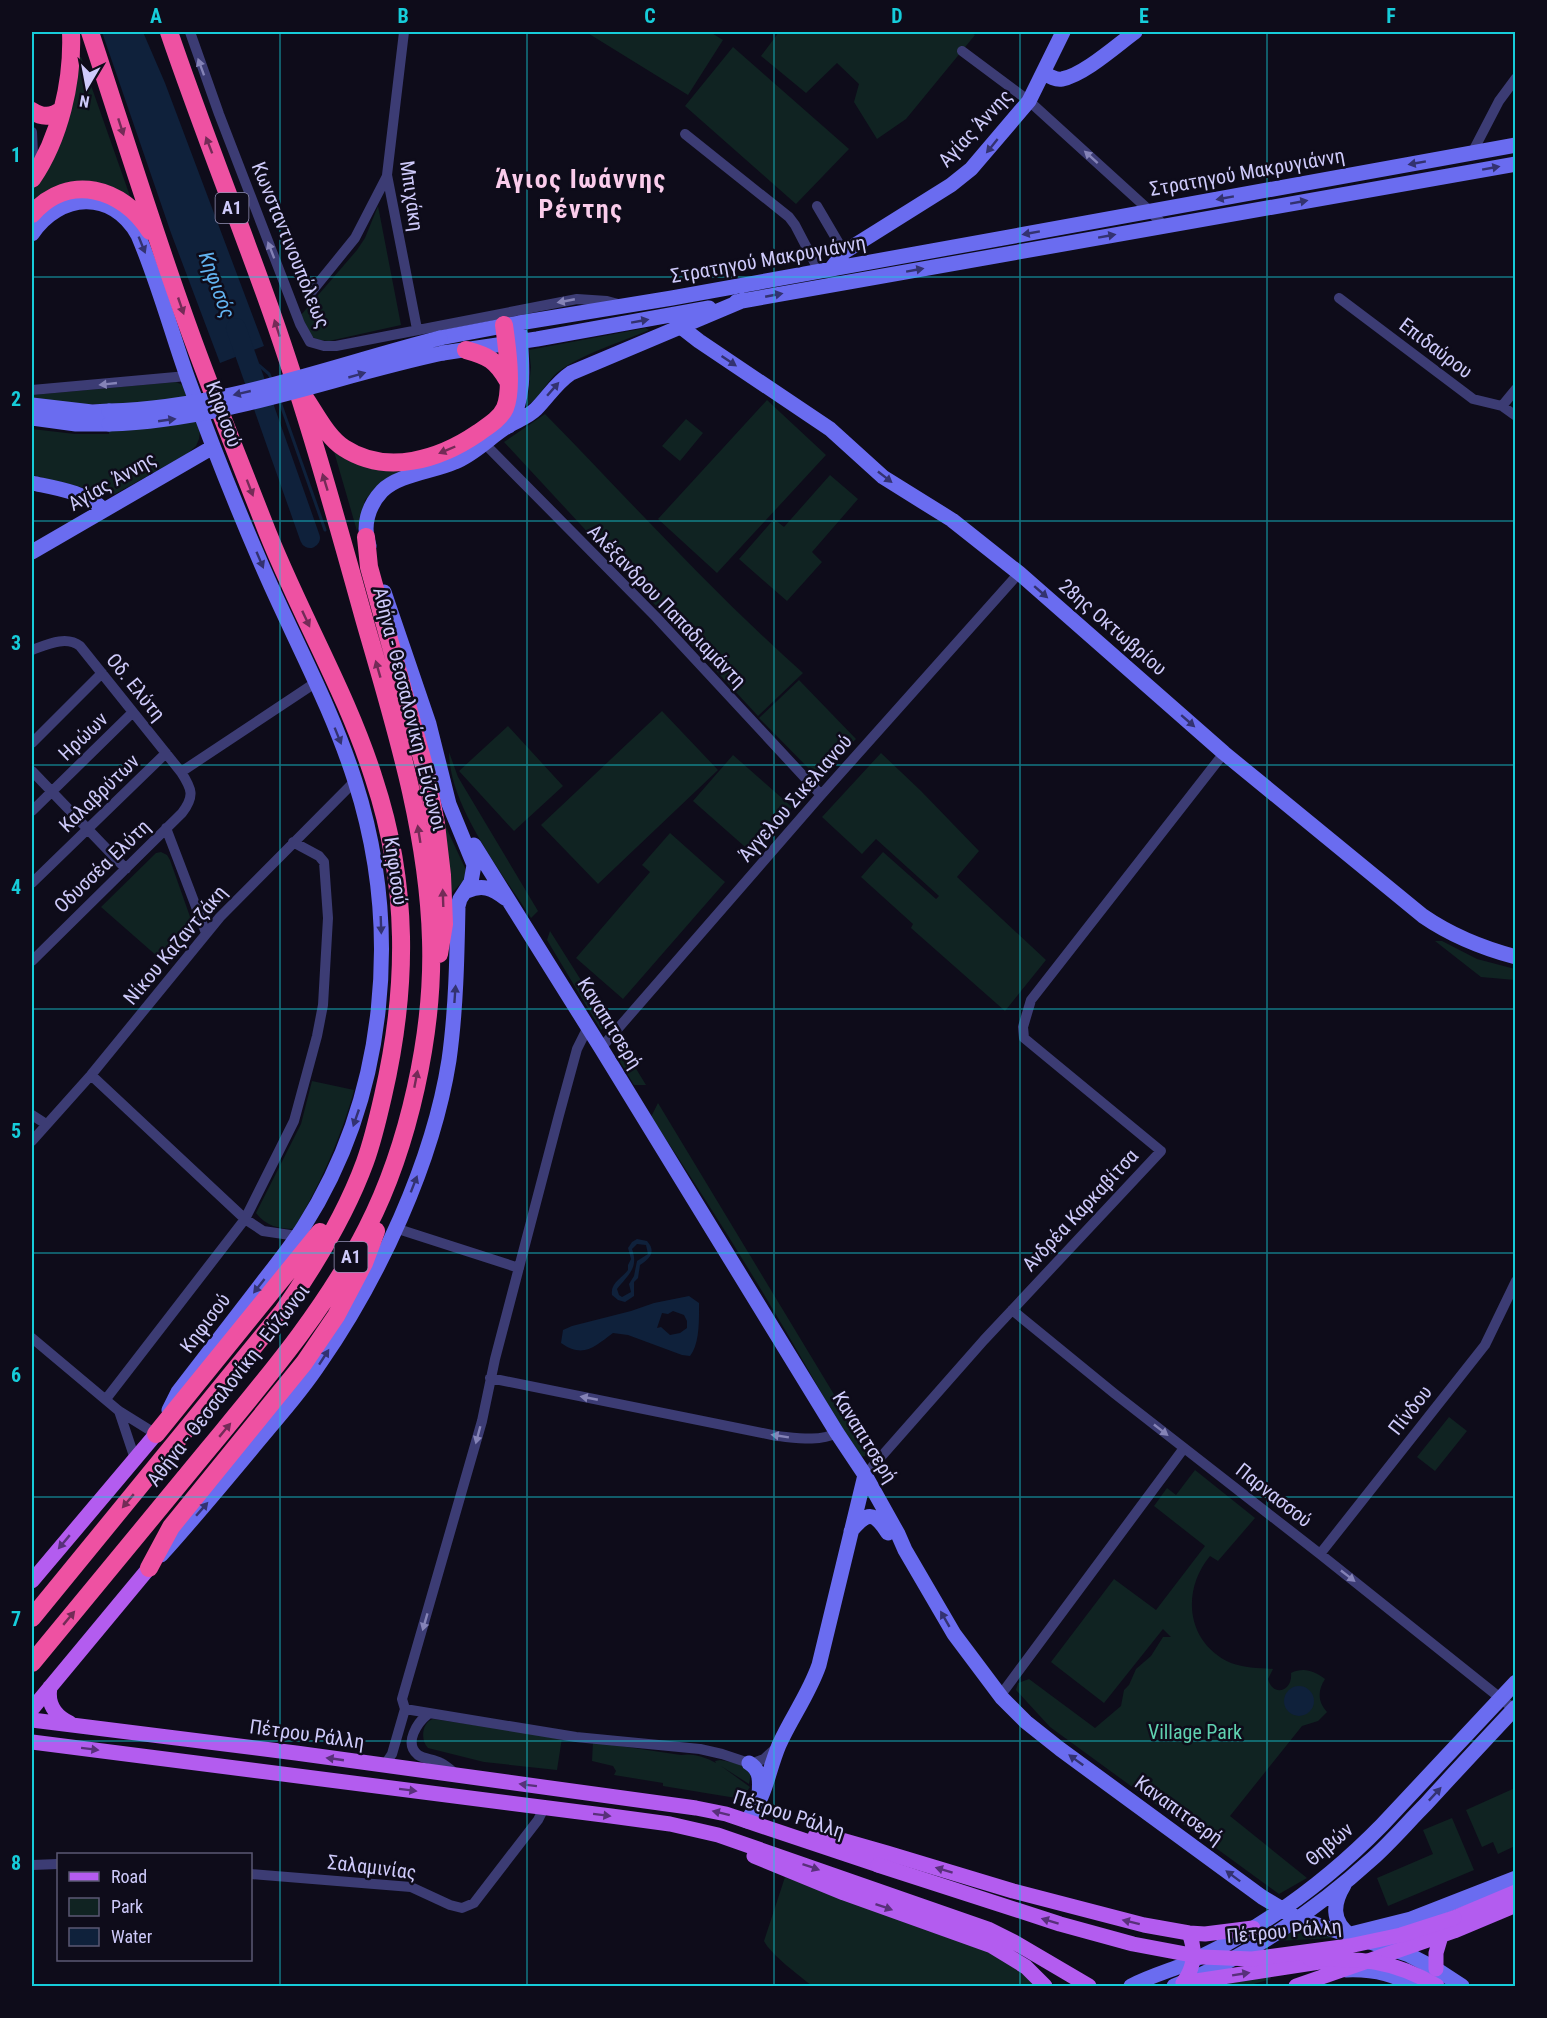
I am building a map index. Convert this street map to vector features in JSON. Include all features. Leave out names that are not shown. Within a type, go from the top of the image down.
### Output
[{"type":"highway","points":[[32,179],[46,153],[62,110],[70,66],[71,32]]},
{"type":"highway","name":"Αθήνα - Θεσσαλονίκη - Εύζωνοι","points":[[32,1618],[283,1311],[328,1239],[354,1188],[374,1134],[393,1050],[400,996],[402,938],[391,843],[377,788],[365,751],[273,547],[193,340],[90,32]]},
{"type":"highway","name":"Αθήνα - Θεσσαλονίκη - Εύζωνοι","points":[[32,1663],[263,1383],[322,1305],[368,1227],[392,1170],[413,1095],[430,997],[431,939],[426,879],[411,789],[376,659],[272,313],[198,117],[169,32]]},
{"type":"highway","points":[[32,111],[46,117],[62,110]]},
{"type":"highway","points":[[32,214],[46,201],[62,193],[79,190],[102,192],[124,202],[141,217],[162,251]]},
{"type":"highway","points":[[295,384],[328,432],[341,446],[368,459],[395,462],[424,459],[444,452],[499,417],[509,391],[508,381],[513,343],[511,324]]},
{"type":"highway","points":[[466,350],[487,356],[499,366],[508,381]]},
{"type":"highway","points":[[366,537],[369,567],[426,773],[436,824],[442,875],[444,924],[430,997]]},
{"type":"highway","points":[[149,1568],[171,1527],[304,1363],[336,1316],[364,1263],[380,1220],[392,1170]]},
{"type":"highway","points":[[156,1434],[300,1259],[354,1188]]},
{"type":"main road","name":"Κηφισού","points":[[32,1581],[156,1434]]},
{"type":"main road","points":[[32,1709],[149,1568]]},
{"type":"main road","points":[[50,1687],[51,1702],[60,1718],[78,1725]]},
{"type":"main road","name":"Πέτρου Ράλλη","points":[[32,1720],[287,1752],[726,1814],[1031,1915],[1122,1941],[1202,1957],[1252,1959],[1349,1946],[1401,1935],[1454,1918],[1515,1892]]},
{"type":"main road","points":[[32,1742],[694,1829],[782,1857],[1002,1935],[1089,1986]]},
{"type":"main road","points":[[694,1829],[805,1878],[992,1946],[1026,1967],[1045,1986]]},
{"type":"main road","points":[[776,1831],[845,1841],[1067,1906],[1144,1925],[1189,1933],[1216,1934],[1253,1928]]},
{"type":"main road","points":[[1296,1986],[1513,1909]]},
{"type":"main road","points":[[1179,1985],[1192,1969],[1192,1942],[1189,1933]]},
{"type":"main road","points":[[1436,1969],[1436,1953],[1440,1936]]},
{"type":"main road","points":[[1179,1985],[1397,1951]]},
{"type":"main road","points":[[1042,1959],[1075,1986]]},
{"type":"main road","points":[[1252,1959],[1371,1961],[1407,1971],[1437,1986]]},
{"type":"street","name":"Κωνσταντινουπόλεως","points":[[189,32],[215,104],[310,342],[316,345],[336,346],[578,299],[607,301],[624,306]]},
{"type":"street","name":"Μπιχάκη","points":[[404,32],[387,175],[417,329]]},
{"type":"street","name":"Αγίας Άννης","points":[[828,275],[844,252],[951,185],[971,169],[1029,101],[1063,32]]},
{"type":"street","points":[[1044,73],[1058,79],[1068,76],[1092,64],[1135,32]]},
{"type":"street","points":[[962,51],[1029,101],[1164,226]]},
{"type":"street","points":[[1472,153],[1499,101],[1515,78]]},
{"type":"street","points":[[32,132],[32,168]]},
{"type":"street","points":[[685,134],[789,217],[828,275]]},
{"type":"street","name":"Στρατηγού Μακρυγιάννη","points":[[32,405],[92,412],[109,418],[161,421],[273,399],[410,360],[443,353],[678,321],[828,275],[1150,211],[1515,145]]},
{"type":"street","name":"Στρατηγού Μακρυγιάννη","points":[[32,418],[76,423],[109,418],[228,397],[440,338],[511,324],[672,298],[1164,226],[1515,164]]},
{"type":"street","points":[[312,291],[355,238],[387,175]]},
{"type":"street","name":"Κηφισού","points":[[32,234],[50,214],[64,205],[84,201],[106,206],[129,221],[138,235],[213,447],[355,781],[372,845],[381,914],[382,956],[376,1029],[364,1090],[351,1130],[327,1187],[297,1236],[178,1392],[156,1434]]},
{"type":"street","points":[[817,206],[844,252]]},
{"type":"street","points":[[149,1568],[241,1463],[308,1380],[351,1314],[395,1228],[418,1172],[442,1090],[453,1023],[458,954],[458,906],[473,876],[474,865],[450,804],[429,724],[366,537],[366,523],[370,510],[387,486],[404,478],[454,463],[485,444],[508,426],[529,415],[554,387],[571,373],[678,321],[672,298]]},
{"type":"street","name":"Επιδαύρου","points":[[1340,298],[1473,399],[1502,406],[1515,416]]},
{"type":"street","name":"28ης Οκτωβρίου","points":[[678,321],[699,341],[830,429],[883,477],[952,520],[1019,573],[1224,753],[1423,916],[1475,945],[1515,957]]},
{"type":"street","points":[[508,426],[516,414],[521,394],[523,363],[513,343]]},
{"type":"street","points":[[32,390],[187,376]]},
{"type":"street","points":[[1502,406],[1515,389]]},
{"type":"street","name":"Αλέξανδρου Παπαδιαμάντη","points":[[485,444],[656,617],[821,795]]},
{"type":"street","name":"Αγίας Άννης","points":[[32,552],[213,447]]},
{"type":"street","points":[[32,483],[87,498],[104,510]]},
{"type":"street","name":"Άγγελου Σικελιανού","points":[[601,1048],[821,795],[1019,573]]},
{"type":"street","name":"Οδ. Ελύτη","points":[[32,650],[62,641],[80,646],[181,772],[190,785],[191,792]]},
{"type":"street","points":[[32,743],[102,673]]},
{"type":"street","points":[[181,772],[315,683]]},
{"type":"street","name":"Ηρώων","points":[[32,811],[133,712]]},
{"type":"street","name":"Καλαβρύτων","points":[[32,883],[166,753]]},
{"type":"street","name":"Ανδρέα Καρκαβίτσα","points":[[865,1474],[1012,1310],[1161,1150],[1024,1038],[1023,1027],[1028,1005],[1224,753]]},
{"type":"street","points":[[32,771],[126,869]]},
{"type":"street","name":"Νίκου Καζαντζάκη","points":[[32,1141],[91,1075],[206,933],[355,781]]},
{"type":"street","name":"Οδυσσέα Ελύτη","points":[[32,961],[188,805],[191,792]]},
{"type":"street","name":"Καναπιτσερή","points":[[450,804],[837,1434],[865,1474],[898,1534],[904,1550],[954,1634],[1000,1696],[1026,1722],[1060,1749],[1281,1909],[1297,1918],[1409,1955],[1462,1986]]},
{"type":"street","points":[[166,828],[206,933]]},
{"type":"street","points":[[106,1399],[245,1219],[294,1121],[323,1005],[328,941],[326,867],[319,856],[293,842]]},
{"type":"street","points":[[467,891],[482,886],[507,900]]},
{"type":"street","points":[[384,1766],[392,1754],[405,1709],[402,1699],[482,1421],[490,1378],[571,1071],[581,1039],[588,1027]]},
{"type":"street","points":[[91,1075],[245,1219],[263,1231],[297,1236]]},
{"type":"street","points":[[32,1115],[46,1124]]},
{"type":"street","points":[[395,1228],[519,1268]]},
{"type":"street","name":"Πίνδου","points":[[1320,1554],[1485,1345],[1514,1287]]},
{"type":"street","name":"Παρνασσού","points":[[1012,1310],[1515,1708]]},
{"type":"street","points":[[32,1338],[119,1411],[156,1434]]},
{"type":"street","points":[[490,1378],[777,1436],[826,1439],[837,1434]]},
{"type":"street","points":[[119,1411],[135,1459]]},
{"type":"street","points":[[1000,1696],[1184,1448]]},
{"type":"street","points":[[747,1821],[757,1807],[779,1745],[812,1684],[819,1665],[865,1474]]},
{"type":"street","points":[[851,1531],[863,1517],[876,1517],[904,1550]]},
{"type":"street","name":"Θηβών","points":[[1131,1986],[1193,1960],[1253,1928],[1360,1847],[1515,1682]]},
{"type":"street","name":"Θηβών","points":[[1179,1985],[1237,1957],[1297,1918],[1345,1882],[1395,1836],[1515,1708]]},
{"type":"street","points":[[405,1709],[576,1737],[700,1749],[722,1754],[756,1767],[759,1776],[757,1807]]},
{"type":"street","points":[[428,1714],[420,1720],[415,1730],[412,1740],[413,1748],[419,1755],[442,1763],[458,1776]]},
{"type":"street","points":[[749,1763],[764,1759],[779,1745]]},
{"type":"street","name":"Σαλαμινίας","points":[[252,1874],[411,1887],[462,1908],[474,1903],[538,1820],[544,1808]]},
{"type":"street","points":[[32,1865],[57,1864]]},
{"type":"street","name":"Πέτρου Ράλλη","points":[[1350,1935],[1411,1919],[1515,1878]]},
{"type":"street","points":[[1345,1882],[1337,1900],[1336,1915],[1339,1925],[1350,1935]]},
{"type":"street","points":[[1340,1972],[1363,1969],[1380,1972],[1413,1986]]},
{"type":"green space","points":[[586,32],[710,32],[723,40],[688,95]]},
{"type":"green space","points":[[779,32],[970,32],[975,35],[906,119],[877,139],[854,102],[859,84],[837,63],[806,93],[761,56]]},
{"type":"green space","points":[[733,47],[849,149],[796,204],[685,106]]},
{"type":"green space","points":[[78,57],[81,57],[131,199],[32,205],[32,191],[53,145]]},
{"type":"green space","points":[[378,206],[401,325],[329,341],[312,337],[301,315],[357,250],[365,238]]},
{"type":"green space","points":[[646,328],[649,330],[567,366],[558,372],[527,405],[531,367],[529,350]]},
{"type":"green space","points":[[176,382],[185,386],[200,431],[196,446],[187,454],[115,494],[32,475],[32,429],[75,434],[109,434],[109,404],[78,404],[32,398],[32,395]]},
{"type":"green space","points":[[767,400],[826,455],[717,573],[658,519]]},
{"type":"green space","points":[[545,414],[704,578],[803,673],[758,716],[504,442]]},
{"type":"green space","points":[[686,419],[703,433],[680,461],[662,446]]},
{"type":"green space","points":[[333,448],[401,470],[379,484],[365,500],[357,531]]},
{"type":"green space","points":[[830,475],[858,499],[812,552],[822,562],[787,601],[739,559],[774,519],[784,527]]},
{"type":"green space","points":[[799,680],[856,739],[817,777],[759,718]]},
{"type":"green space","points":[[662,711],[718,770],[598,884],[541,825]]},
{"type":"green space","points":[[508,726],[563,786],[514,831],[459,771]]},
{"type":"green space","points":[[449,752],[458,777],[538,911],[531,918],[468,817],[451,773]]},
{"type":"green space","points":[[881,753],[979,851],[957,877],[1046,960],[1005,1011],[911,928],[913,924],[861,877],[883,852],[936,899],[939,896],[876,839],[862,854],[822,817]]},
{"type":"green space","points":[[733,755],[792,807],[752,853],[693,801]]},
{"type":"green space","points":[[445,825],[466,870],[464,880],[450,895]]},
{"type":"green space","points":[[670,833],[725,882],[623,999],[576,958],[650,872],[642,865]]},
{"type":"green space","points":[[161,852],[170,860],[194,928],[166,964],[101,907],[156,853]]},
{"type":"green space","points":[[550,931],[608,1023],[601,1030],[547,940]]},
{"type":"green space","points":[[1435,941],[1442,941],[1477,959],[1515,969],[1515,980],[1481,977]]},
{"type":"green space","points":[[624,1049],[646,1085],[634,1085],[619,1060]]},
{"type":"green space","points":[[312,1081],[354,1090],[334,1149],[294,1229],[278,1227],[268,1224],[256,1213],[301,1124]]},
{"type":"green space","points":[[658,1103],[870,1454],[862,1456],[854,1451],[756,1282],[651,1117]]},
{"type":"green space","points":[[1449,1417],[1467,1431],[1435,1471],[1417,1457]]},
{"type":"green space","name":"Village Park","points":[[1195,1470],[1255,1518],[1218,1561],[1210,1556],[1195,1585],[1192,1600],[1193,1615],[1197,1630],[1205,1643],[1216,1654],[1231,1663],[1246,1667],[1273,1669],[1268,1679],[1274,1689],[1286,1688],[1291,1679],[1291,1673],[1300,1670],[1309,1671],[1325,1679],[1320,1696],[1321,1704],[1327,1712],[1318,1721],[1302,1726],[1230,1816],[1307,1878],[1279,1894],[1050,1727],[1016,1690],[1018,1683],[1029,1679],[1095,1728],[1121,1706],[1124,1690],[1129,1685],[1136,1669],[1151,1656],[1163,1637],[1171,1637],[1163,1629],[1104,1703],[1051,1662],[1114,1579],[1156,1610],[1205,1546],[1154,1506],[1167,1488],[1176,1495]]},
{"type":"green space","points":[[433,1719],[562,1738],[557,1770],[484,1762],[428,1748],[425,1745],[423,1732],[426,1724]]},
{"type":"green space","points":[[593,1742],[695,1755],[716,1763],[715,1761],[720,1760],[747,1765],[751,1774],[749,1784],[721,1766],[750,1787],[742,1799],[614,1775],[616,1771],[613,1766],[592,1761]]},
{"type":"green space","points":[[1515,1788],[1515,1846],[1498,1854],[1493,1842],[1482,1847],[1466,1810]]},
{"type":"green space","points":[[1452,1818],[1474,1870],[1388,1906],[1377,1878],[1433,1854],[1423,1830]]},
{"type":"green space","points":[[785,1877],[986,1950],[1016,1967],[1040,1986],[812,1986],[779,1958],[764,1941]]},
{"type":"green space","points":[[1298,1924],[1334,1938],[1276,1941]]},
{"type":"green space","points":[[1269,1977],[1271,1979],[1247,1986],[1207,1986]]},
{"type":"water","points":[[102,32],[143,32],[165,83],[264,346],[220,363],[171,233]]},
{"type":"water","points":[[637,1239],[647,1241],[652,1252],[649,1258],[640,1265],[638,1278],[634,1282],[634,1296],[625,1302],[612,1295],[612,1291],[615,1284],[628,1270],[631,1259],[628,1248]],"holes":[[[637,1244],[646,1245],[648,1254],[637,1261],[634,1276],[629,1284],[631,1292],[622,1297],[617,1289],[633,1266],[632,1249]]]},
{"type":"water","points":[[689,1296],[699,1303],[696,1345],[690,1356],[628,1335],[613,1333],[589,1349],[576,1350],[561,1343],[563,1330],[572,1326],[654,1303]],"holes":[[[673,1311],[684,1315],[687,1328],[680,1333],[670,1335],[661,1327],[657,1328],[662,1313],[668,1314]]]},
{"type":"water","points":[[1299,1686],[1305,1687],[1313,1695],[1313,1707],[1305,1715],[1299,1716],[1293,1715],[1285,1707],[1284,1701],[1285,1695],[1293,1687]]},
{"type":"waterway","name":"Κηφισός","points":[[236,328],[310,538]]},
{"type":"waterway","points":[[245,353],[269,374],[272,381]]},
{"type":"waterway","points":[[280,402],[325,530]]},
{"type":"district","name":"Άγιος Ιωάννης Ρέντης","points":[[581,194]]}]
